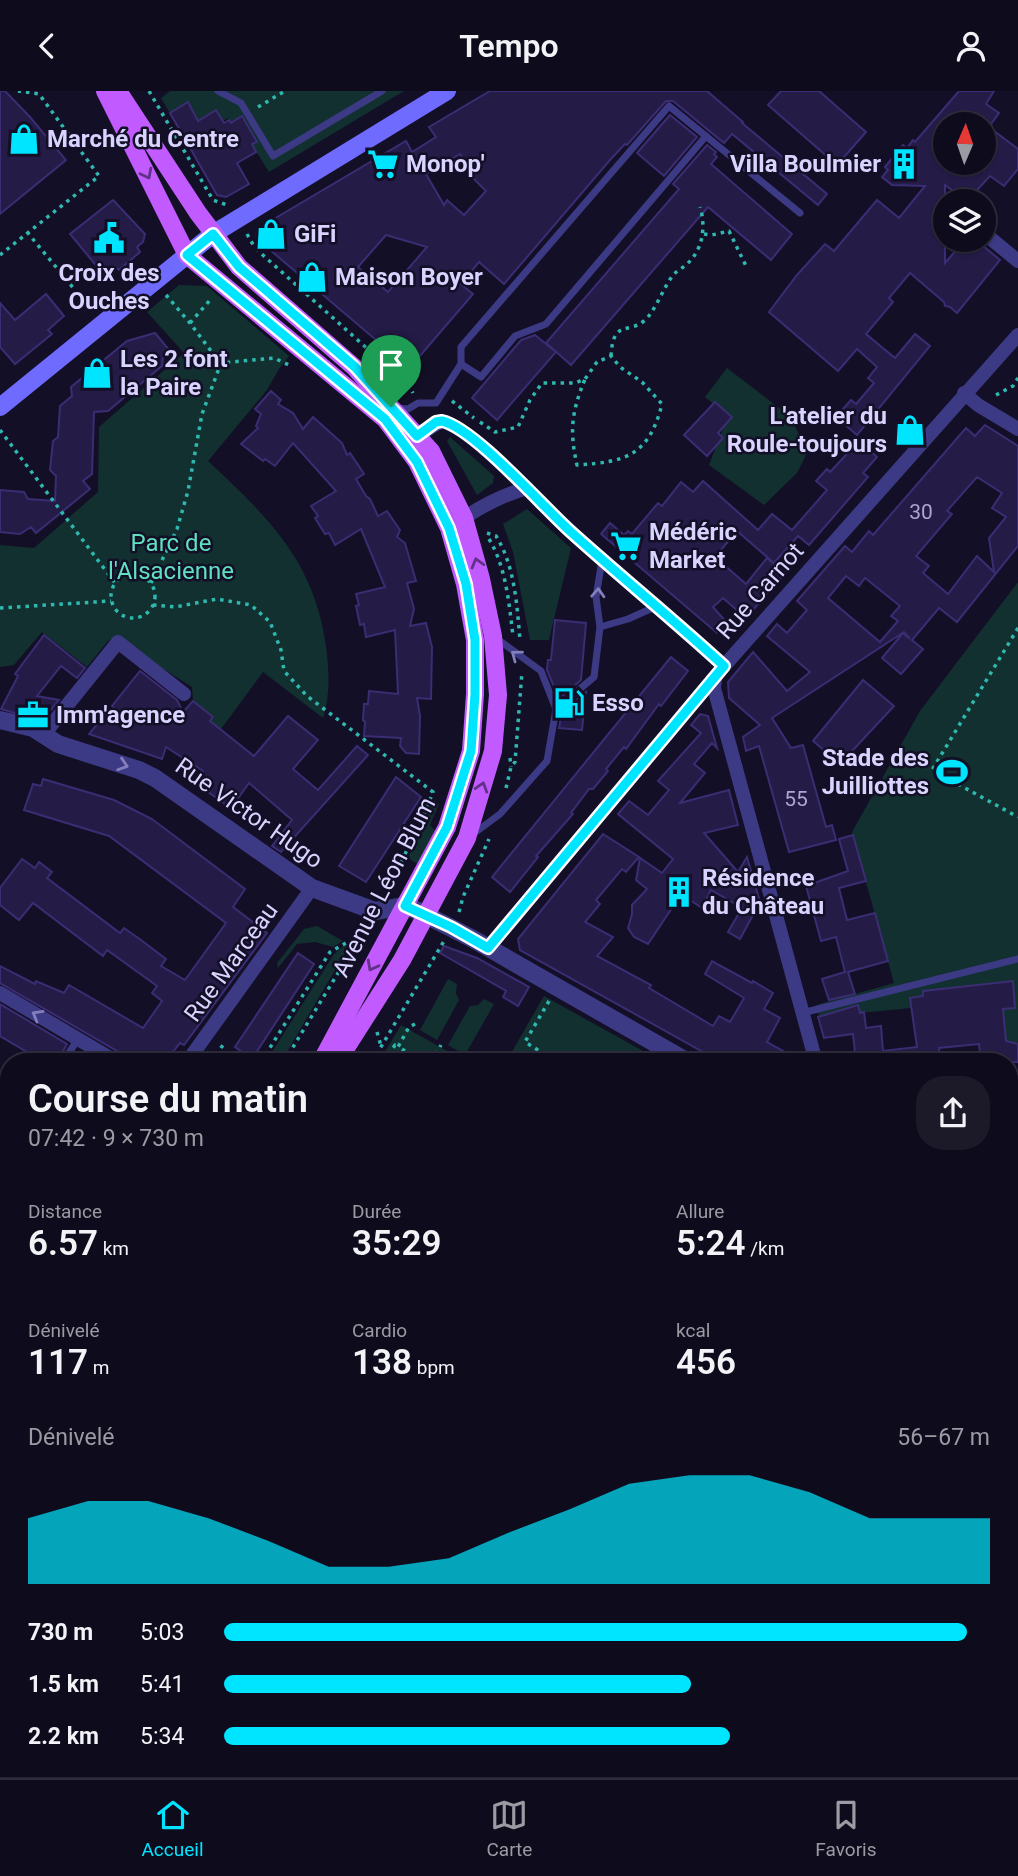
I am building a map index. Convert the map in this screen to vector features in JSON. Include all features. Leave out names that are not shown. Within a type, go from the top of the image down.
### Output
[{"type":"main road","points":[[105,91],[187,255]]},
{"type":"main road","name":"Avenue Léon Blum","points":[[118,91],[213,234],[239,267],[355,367],[431,451],[456,523],[481,579],[493,636],[498,695],[493,751],[467,838],[427,916],[363,1025],[343,1053]]},
{"type":"main road","points":[[0,407],[213,234],[447,91]]},
{"type":"main road","name":"Avenue Léon Blum","points":[[187,255],[385,419],[417,462],[456,523],[475,640],[471,751],[447,827],[326,1053]]},
{"type":"street","points":[[996,243],[1018,261]]},
{"type":"street","name":"Rue Carnot","points":[[488,948],[724,666],[1018,335]]},
{"type":"street","points":[[964,393],[978,405],[1018,429]]},
{"type":"street","points":[[417,436],[436,422],[443,421],[461,430],[724,666]]},
{"type":"street","points":[[456,523],[476,508],[527,488]]},
{"type":"street","points":[[44,734],[118,642],[184,694]]},
{"type":"street","points":[[715,679],[714,688],[813,1053]]},
{"type":"street","name":"Rue Victor Hugo","points":[[0,720],[44,734],[58,744],[155,778],[312,888],[374,911],[405,906]]},
{"type":"street","name":"Rue Marceau","points":[[193,1053],[312,888]]},
{"type":"street","points":[[405,906],[488,948],[672,1053]]},
{"type":"street","points":[[0,993],[102,1053]]},
{"type":"lane","points":[[218,91],[241,103],[273,156],[382,91]]},
{"type":"lane","points":[[391,407],[408,409],[418,403],[436,403],[461,364],[461,347],[669,106],[800,213]]},
{"type":"lane","points":[[461,364],[481,377],[514,336],[546,324],[706,136]]},
{"type":"lane","points":[[556,709],[594,677],[600,627],[596,597],[602,559]]},
{"type":"lane","points":[[600,627],[628,619],[657,606]]},
{"type":"lane","points":[[467,838],[500,814],[547,761],[556,709],[541,671],[493,636]]},
{"type":"lane","points":[[802,1013],[1018,959]]},
{"type":"lane","points":[[69,1053],[78,1039]]},
{"type":"path","points":[[0,255],[99,176],[39,94],[18,91]]},
{"type":"path","points":[[149,91],[213,199],[227,205]]},
{"type":"path","points":[[247,113],[285,91]]},
{"type":"path","points":[[611,356],[597,362],[584,379],[574,406],[572,442],[577,465],[604,463],[632,454],[649,440],[656,427],[662,404],[642,382],[620,367],[611,356],[612,343],[621,329],[644,321],[673,274],[690,261],[704,234],[700,207]]},
{"type":"path","points":[[704,234],[729,231],[746,266]]},
{"type":"path","points":[[27,232],[89,307]]},
{"type":"path","points":[[244,232],[255,248],[409,386],[416,398]]},
{"type":"path","points":[[191,323],[217,292]]},
{"type":"path","points":[[165,294],[191,323],[220,363]]},
{"type":"path","points":[[220,363],[274,358],[289,365]]},
{"type":"path","points":[[151,583],[177,529],[188,491],[202,414],[220,363]]},
{"type":"path","points":[[996,395],[1015,386],[1018,378]]},
{"type":"path","points":[[443,393],[495,432],[518,427],[530,400],[542,383],[575,383],[584,379]]},
{"type":"path","points":[[0,430],[115,583]]},
{"type":"path","points":[[126,575],[146,578],[155,595],[153,605],[144,615],[132,618],[120,614],[111,601],[111,589],[115,583],[126,575]]},
{"type":"path","points":[[153,605],[175,607],[217,599],[251,605],[270,622],[281,650],[284,671],[307,697],[433,792],[399,866]]},
{"type":"path","points":[[0,607],[111,601]]},
{"type":"path","points":[[1018,628],[932,770],[1018,817]]},
{"type":"path","points":[[267,1053],[330,952],[359,938],[289,1053]]},
{"type":"path","points":[[377,1053],[442,944]]},
{"type":"path","points":[[542,1053],[525,1042],[558,987]]},
{"type":"path","points":[[398,1047],[408,1029],[415,1024]]},
{"type":"path","points":[[217,1053],[223,1045],[218,1040]]},
{"type":"path","points":[[390,1053],[395,1045],[409,1053]]},
{"type":"path","points":[[437,1053],[441,1045]]},
{"type":"green space","points":[[170,91],[404,91],[269,172],[252,145],[245,148],[228,118],[187,142],[161,98]]},
{"type":"green space","name":"Parc de l'Alsacienne","points":[[179,285],[207,286],[289,356],[267,390],[208,461],[271,524],[302,569],[322,622],[328,662],[328,694],[323,718],[263,672],[221,729],[211,721],[214,717],[193,701],[192,687],[143,656],[117,635],[107,642],[87,667],[42,632],[14,665],[0,667],[0,545],[34,548],[98,492],[99,427],[184,353],[147,312]]},
{"type":"green space","points":[[727,368],[791,417],[807,453],[797,473],[764,505],[709,465],[728,416],[705,397]]},
{"type":"green space","points":[[450,437],[494,476],[493,483],[477,495],[447,441]]},
{"type":"green space","points":[[527,509],[571,548],[549,640],[530,640],[513,552],[503,524]]},
{"type":"green space","name":"Stade des Juilliottes","points":[[1018,582],[1018,1044],[1006,1041],[1005,1031],[990,1011],[1015,1008],[1013,981],[973,985],[974,989],[910,998],[911,1008],[819,1017],[816,1005],[894,983],[852,832],[920,711]]},
{"type":"green space","points":[[434,800],[439,804],[430,825],[435,831],[419,865],[408,858]]},
{"type":"green space","points":[[317,926],[343,941],[333,947],[315,942],[297,944],[278,968],[277,963],[304,929]]},
{"type":"green space","points":[[345,945],[348,948],[286,1053],[272,1053],[334,954]]},
{"type":"green space","points":[[448,979],[457,984],[456,993],[459,1000],[437,1040],[420,1030]]},
{"type":"green space","points":[[544,996],[647,1053],[511,1053]]},
{"type":"green space","points":[[484,999],[494,1004],[466,1053],[462,1053],[448,1045],[470,1006],[478,1005]]},
{"type":"green space","points":[[401,1025],[451,1053],[384,1053]]},
{"type":"green space","points":[[199,1777],[202,1778],[42,1778]]},
{"type":"building","name":"Marché du Centre","points":[[0,91],[5,91],[30,117],[66,160],[0,214]]},
{"type":"building","points":[[490,91],[707,91],[827,194],[818,205],[732,134],[724,143],[673,101],[666,101],[610,160],[504,284],[479,262],[461,284],[473,294],[413,364],[387,342],[383,346],[256,238],[257,229],[406,141],[412,152],[436,137],[429,127]],"holes":[[[460,154],[472,177],[486,191],[464,215],[447,200],[444,205],[426,174]],[[386,235],[427,247],[388,292],[358,267]]]},
{"type":"building","points":[[781,91],[819,91],[866,132],[837,165],[768,105]]},
{"type":"building","points":[[959,91],[994,91],[986,104],[999,113],[996,117],[996,112],[941,112]]},
{"type":"building","points":[[188,102],[198,121],[216,110],[224,123],[229,120],[231,123],[242,116],[257,142],[252,144],[256,152],[237,163],[249,184],[226,197],[217,195],[170,113]]},
{"type":"building","points":[[670,115],[697,137],[664,176],[637,153]]},
{"type":"building","points":[[933,121],[933,175],[996,175],[996,132],[1018,149],[1018,169],[1004,186],[990,176],[978,189],[950,189],[945,185],[945,189],[933,189],[933,252],[945,252],[945,263],[955,252],[990,252],[1000,260],[957,313],[945,306],[944,302],[910,273],[889,298],[893,302],[866,334],[895,358],[915,334],[930,346],[857,435],[836,417],[851,400],[856,404],[874,383],[868,378],[877,367],[857,349],[838,371],[769,312],[825,244],[834,251],[877,200],[899,218],[925,186],[892,185],[882,177],[888,170],[885,167],[903,145],[907,148],[913,140],[915,142]]},
{"type":"building","points":[[707,145],[716,152],[714,154],[717,157],[711,164],[792,234],[771,260],[708,207],[571,365],[546,343],[679,189],[673,184]]},
{"type":"building","name":"Croix des Ouches","points":[[113,200],[145,234],[143,242],[137,247],[140,252],[119,270],[115,266],[104,275],[70,234]]},
{"type":"building","points":[[46,294],[64,316],[48,330],[52,334],[15,364],[0,347],[0,303],[15,320]]},
{"type":"building","points":[[155,333],[170,351],[163,358],[162,366],[108,411],[94,412],[92,474],[83,481],[90,489],[36,533],[31,527],[20,534],[0,532],[0,490],[24,492],[28,499],[55,501],[56,476],[50,470],[53,441],[58,437],[60,406],[72,396],[71,387],[127,341]]},
{"type":"building","points":[[535,335],[556,352],[497,420],[472,398],[521,340]]},
{"type":"building","points":[[271,391],[281,400],[278,404],[293,413],[303,429],[313,417],[342,443],[347,455],[350,453],[364,474],[356,479],[378,516],[387,511],[400,530],[397,537],[405,543],[416,581],[407,583],[414,609],[410,626],[426,623],[432,647],[431,699],[417,698],[420,716],[419,754],[406,753],[400,746],[401,738],[364,736],[364,704],[368,704],[369,691],[398,694],[395,630],[366,637],[364,624],[360,625],[356,594],[385,587],[361,529],[335,545],[329,533],[325,534],[311,506],[336,491],[293,443],[275,466],[265,459],[263,461],[241,444],[258,428],[256,426],[261,414],[255,409]]},
{"type":"building","points":[[715,402],[732,417],[718,433],[723,438],[707,456],[684,435]]},
{"type":"building","points":[[985,425],[1018,446],[1018,546],[957,622],[939,608],[912,640],[923,649],[901,674],[882,658],[903,633],[910,639],[904,632],[772,718],[791,748],[803,745],[826,827],[832,825],[836,840],[789,852],[759,746],[746,751],[743,737],[760,725],[729,698],[728,682],[753,652],[787,691],[810,672],[767,636],[777,624],[787,633],[807,610],[797,601],[845,546],[852,552],[869,531],[873,535],[966,428],[975,436]],"holes":[[[977,477],[1002,493],[992,508],[1006,517],[989,538],[994,572],[977,556],[948,594],[923,573],[929,566],[916,556],[952,514],[947,511]],[[846,576],[859,586],[865,578],[900,606],[891,616],[898,621],[880,642],[828,598]]]},
{"type":"building","points":[[859,441],[877,457],[863,473],[868,477],[809,545],[798,536],[774,563],[737,531],[715,557],[746,584],[767,558],[785,573],[746,618],[723,598],[713,607],[734,631],[717,633],[601,534],[610,523],[624,535],[628,531],[632,534],[658,503],[662,506],[681,482],[693,492],[703,481],[758,530],[772,514],[792,530],[827,490],[816,481],[827,469],[830,472]]},
{"type":"building","points":[[555,620],[586,623],[581,680],[559,699],[547,670],[548,660],[551,660]]},
{"type":"building","points":[[44,635],[85,668],[77,678],[61,666],[37,696],[59,700],[42,721],[1,709],[18,676],[15,674]]},
{"type":"building","points":[[671,657],[688,671],[661,706],[659,704],[626,749],[624,747],[606,769],[608,771],[593,789],[589,789],[571,813],[573,814],[536,856],[538,857],[510,892],[492,877]]},
{"type":"building","points":[[140,671],[177,700],[183,712],[193,701],[213,717],[210,721],[254,756],[288,716],[318,740],[293,769],[318,790],[357,746],[368,755],[281,852],[272,846],[292,820],[249,783],[231,808],[195,783],[203,771],[166,747],[162,759],[89,734],[108,711],[121,714],[112,706]]},
{"type":"building","points":[[863,680],[894,706],[840,764],[813,741]]},
{"type":"building","points":[[586,692],[582,730],[559,728],[562,712]]},
{"type":"building","points":[[700,714],[708,716],[717,748],[712,743],[694,764],[705,773],[680,803],[729,790],[738,825],[704,833],[738,872],[747,857],[760,902],[740,939],[728,932],[742,908],[711,890],[702,908],[680,896],[648,944],[634,937],[628,928],[632,905],[647,889],[636,880],[640,858],[662,873],[673,859],[618,814],[629,801],[648,815],[669,790],[658,781],[701,733],[691,725]]},
{"type":"building","points":[[396,777],[421,797],[366,882],[339,866]]},
{"type":"building","points":[[43,779],[114,800],[152,819],[245,889],[233,907],[267,933],[184,1045],[180,1043],[172,1053],[120,1053],[0,983],[0,966],[35,984],[36,981],[64,993],[69,985],[143,1028],[162,1001],[152,993],[157,986],[107,950],[103,956],[33,903],[19,920],[0,905],[0,888],[22,859],[35,868],[39,862],[52,872],[47,878],[120,933],[124,928],[141,940],[166,959],[161,966],[185,980],[226,923],[109,836],[24,810],[33,784],[41,786]]},
{"type":"building","points":[[603,834],[639,857],[626,872],[622,869],[596,900],[600,904],[585,922],[613,937],[597,956],[651,985],[649,988],[713,1026],[719,1016],[730,1022],[744,998],[705,974],[712,961],[752,983],[753,981],[773,993],[764,1009],[780,1018],[767,1042],[787,1053],[705,1053],[520,950],[518,939]]},
{"type":"building","points":[[853,835],[866,881],[839,888],[847,920],[875,913],[888,961],[848,972],[855,994],[829,1000],[822,979],[845,972],[836,937],[821,941],[806,886],[848,871],[839,839]]},
{"type":"building","points":[[444,946],[477,958],[529,987],[518,1006],[503,997],[506,991],[440,953]]},
{"type":"building","points":[[298,953],[314,964],[256,1053],[244,1053],[235,1047]]},
{"type":"building","points":[[1013,981],[1015,1008],[1003,1009],[1006,1041],[1018,1044],[1018,1053],[980,1053],[979,1044],[939,1048],[940,1053],[855,1053],[853,1034],[824,1038],[818,1017],[858,1005],[860,1013],[864,1012],[866,1028],[881,1026],[883,1051],[917,1047],[910,998],[923,996],[923,991]]},
{"type":"building","points":[[0,1004],[67,1044],[62,1053],[29,1053],[0,1036]]},
{"type":"place","name":"Marché du Centre","points":[[24,139]]},
{"type":"place","name":"Monop'","points":[[383,164]]},
{"type":"place","name":"Villa Boulmier","points":[[904,164]]},
{"type":"place","name":"GiFi","points":[[271,234]]},
{"type":"place","name":"Croix des Ouches","points":[[109,238]]},
{"type":"place","name":"Maison Boyer","points":[[312,277]]},
{"type":"place","name":"Les 2 font la Paire","points":[[97,373]]},
{"type":"place","name":"L'atelier du Roule-toujours","points":[[910,430]]},
{"type":"place","name":"Médéric Market","points":[[626,546]]},
{"type":"place","name":"Esso","points":[[569,703]]},
{"type":"place","name":"Imm'agence","points":[[33,715]]},
{"type":"place","name":"Stade des Juilliottes","points":[[952,772]]},
{"type":"place","name":"Résidence du Château","points":[[679,892]]},
{"type":"route","points":[[213,234],[239,267],[355,367],[391,407],[417,436],[436,422],[442,421],[461,430],[527,488],[569,530],[724,666],[488,948],[405,906],[447,827],[471,751],[475,640],[466,584],[449,528],[417,462],[385,419],[187,255],[213,234]]}]
